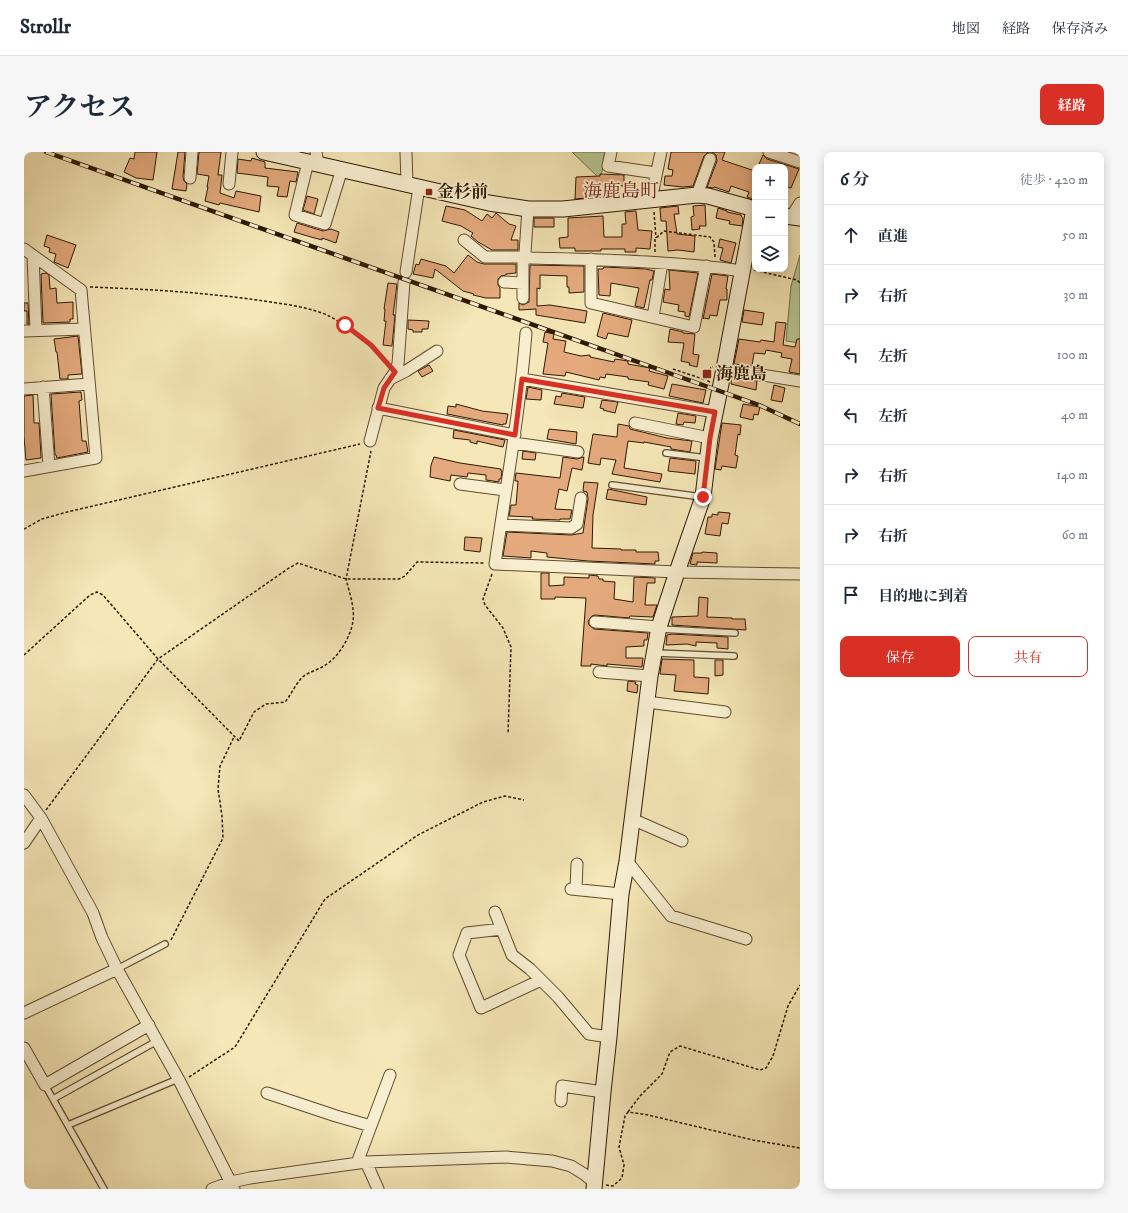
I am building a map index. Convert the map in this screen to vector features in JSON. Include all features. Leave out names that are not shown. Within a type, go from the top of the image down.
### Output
[{"type":"street","points":[[190,178],[192,152]]},
{"type":"street","points":[[229,184],[232,152]]},
{"type":"street","points":[[264,152],[314,159],[342,169],[413,186],[489,203],[528,209],[652,206],[697,195],[708,196],[752,208]]},
{"type":"street","points":[[370,441],[384,388],[398,364],[413,186],[406,152]]},
{"type":"street","points":[[611,152],[608,166],[656,174]]},
{"type":"street","points":[[652,206],[656,174],[661,152]]},
{"type":"street","points":[[769,152],[800,162]]},
{"type":"street","points":[[314,159],[295,215],[325,224],[342,169]]},
{"type":"street","points":[[697,195],[710,159]]},
{"type":"street","points":[[792,217],[800,203]]},
{"type":"street","points":[[523,298],[523,262],[526,257],[528,209]]},
{"type":"street","points":[[594,1186],[609,1037],[621,894],[627,861],[650,676],[659,628],[676,572],[703,497],[710,438],[752,223]]},
{"type":"street","points":[[464,240],[485,257],[659,262],[742,269]]},
{"type":"street","points":[[24,471],[96,458],[81,290],[28,252]]},
{"type":"street","points":[[28,252],[36,330]]},
{"type":"street","points":[[591,260],[591,303],[694,326],[711,266]]},
{"type":"street","points":[[654,317],[659,262]]},
{"type":"street","points":[[504,282],[523,283]]},
{"type":"street","points":[[24,331],[84,329]]},
{"type":"street","points":[[526,333],[522,379],[500,525],[496,564],[676,572],[800,574]]},
{"type":"street","points":[[392,376],[406,371],[437,351]]},
{"type":"street","points":[[724,369],[800,381]]},
{"type":"street","points":[[522,379],[715,412]]},
{"type":"street","points":[[24,389],[89,384]]},
{"type":"street","points":[[43,387],[49,466]]},
{"type":"street","points":[[378,408],[578,452]]},
{"type":"street","points":[[635,423],[710,438]]},
{"type":"street","points":[[460,484],[505,490]]},
{"type":"street","points":[[500,525],[571,528],[577,524],[581,498]]},
{"type":"street","points":[[595,622],[659,628]]},
{"type":"street","points":[[599,672],[650,676]]},
{"type":"street","points":[[647,702],[725,712]]},
{"type":"street","points":[[24,795],[40,818],[93,913],[102,938],[117,969],[179,1080],[233,1186]]},
{"type":"street","points":[[24,843],[40,818]]},
{"type":"street","points":[[632,819],[682,842]]},
{"type":"street","points":[[627,861],[671,916],[746,939]]},
{"type":"street","points":[[577,864],[574,889],[621,894]]},
{"type":"street","points":[[495,912],[512,955],[541,980],[589,1034],[609,1037]]},
{"type":"street","points":[[502,929],[467,933],[459,955],[481,1008],[541,980]]},
{"type":"street","points":[[24,1013],[117,969]]},
{"type":"street","points":[[24,1048],[45,1085],[149,1025]]},
{"type":"street","points":[[378,1189],[361,1163],[371,1126],[390,1075]]},
{"type":"street","points":[[560,1101],[562,1086],[603,1092]]},
{"type":"street","points":[[267,1093],[371,1126]]},
{"type":"street","points":[[212,1189],[233,1186],[288,1172],[361,1163],[506,1156],[552,1161],[570,1166],[584,1174],[594,1186]]},
{"type":"lane","points":[[666,453],[708,458]]},
{"type":"lane","points":[[612,485],[703,497]]},
{"type":"lane","points":[[659,628],[735,633]]},
{"type":"lane","points":[[654,653],[734,656]]},
{"type":"lane","points":[[117,969],[165,944]]},
{"type":"lane","points":[[53,1099],[157,1041]]},
{"type":"lane","points":[[68,1125],[179,1080]]},
{"type":"lane","points":[[45,1085],[104,1189]]},
{"type":"path","points":[[652,206],[659,262]]},
{"type":"path","points":[[656,238],[664,231],[710,237],[714,242],[711,266]]},
{"type":"path","points":[[742,269],[797,280],[800,283]]},
{"type":"path","points":[[81,290],[85,287],[148,289],[212,294],[304,308],[326,315],[345,325],[371,345],[392,376]]},
{"type":"path","points":[[673,369],[706,380]]},
{"type":"path","points":[[24,529],[42,519],[67,512],[370,441],[371,454],[346,578],[351,599],[353,621],[346,640],[338,656],[326,665],[305,676],[297,684],[285,702],[266,704],[254,712],[239,741],[158,659],[103,594],[97,592],[90,595],[24,655]]},
{"type":"path","points":[[40,818],[158,659],[298,563],[346,578],[399,579],[405,576],[417,562],[496,564],[483,599],[485,605],[504,628],[511,647],[508,734]]},
{"type":"path","points":[[165,944],[172,939],[223,838],[222,816],[218,789],[220,766],[234,737]]},
{"type":"path","points":[[179,1080],[235,1047],[325,899],[418,835],[483,802],[505,796],[524,800]]},
{"type":"path","points":[[594,1186],[613,1186],[622,1178],[624,1165],[619,1147],[625,1116],[640,1096],[662,1074],[670,1052],[680,1046],[760,1070],[766,1068],[773,1056],[788,1006],[800,985]]},
{"type":"path","points":[[628,1112],[648,1114],[753,1140],[800,1148]]},
{"type":"green space","points":[[572,152],[607,152],[600,179]]},
{"type":"green space","points":[[800,255],[800,343],[786,341],[791,286]]},
{"type":"building","points":[[135,152],[157,152],[153,180],[136,178],[124,172],[130,158],[134,159]]},
{"type":"building","points":[[178,152],[185,152],[183,177],[187,184],[186,191],[172,189]]},
{"type":"building","points":[[199,152],[221,152],[218,175],[222,175],[220,193],[234,198],[236,191],[261,196],[259,212],[205,201],[209,176],[197,174]]},
{"type":"building","points":[[671,152],[708,152],[704,156],[693,186],[683,187],[664,185],[665,176],[672,176],[673,170],[668,169]]},
{"type":"building","points":[[712,152],[725,152],[722,160],[752,170],[752,199],[747,197],[749,192],[731,186],[729,192],[714,187],[707,187],[717,161],[716,155]]},
{"type":"building","points":[[763,155],[767,159],[783,164],[759,164]]},
{"type":"building","points":[[252,158],[265,162],[265,168],[298,172],[296,182],[290,181],[287,197],[277,196],[279,187],[267,186],[268,177],[237,173],[238,159],[251,161]]},
{"type":"building","points":[[788,166],[799,169],[791,188],[788,187]]},
{"type":"building","points":[[600,174],[624,175],[624,186],[585,184],[585,198],[575,199],[576,177],[600,176]]},
{"type":"building","points":[[307,196],[318,199],[314,214],[303,210]]},
{"type":"building","points":[[705,205],[706,226],[699,226],[700,229],[692,230],[691,217],[694,216],[693,206]]},
{"type":"building","points":[[446,206],[465,210],[482,221],[487,214],[492,218],[496,213],[509,224],[516,226],[511,240],[518,240],[518,250],[492,250],[478,242],[471,236],[473,233],[461,226],[442,221]]},
{"type":"building","points":[[678,206],[679,214],[674,214],[677,234],[695,236],[694,252],[678,250],[668,251],[666,221],[661,221],[660,208]]},
{"type":"building","points":[[718,208],[727,212],[741,215],[743,219],[742,226],[729,224],[730,221],[716,218]]},
{"type":"building","points":[[636,211],[638,230],[652,231],[650,249],[636,248],[636,252],[625,252],[625,249],[575,251],[575,248],[560,248],[559,238],[568,237],[568,218],[603,216],[604,237],[622,237],[622,224],[626,224],[625,212]]},
{"type":"building","points":[[534,218],[554,218],[554,227],[534,227]]},
{"type":"building","points":[[297,223],[323,231],[331,229],[339,232],[336,243],[322,238],[322,240],[294,232]]},
{"type":"building","points":[[47,235],[76,245],[68,268],[54,262],[56,254],[49,252],[50,248],[44,246]]},
{"type":"building","points":[[720,239],[736,243],[731,263],[720,260],[723,248],[718,247]]},
{"type":"building","points":[[468,255],[477,262],[484,264],[516,264],[516,273],[506,274],[498,279],[500,298],[486,298],[463,291],[435,269],[433,278],[413,274],[416,264],[419,265],[421,259],[446,266],[454,273]]},
{"type":"building","points":[[530,265],[584,266],[584,292],[569,293],[569,287],[567,287],[567,276],[540,275],[540,289],[537,288],[537,306],[550,305],[587,311],[585,323],[536,315],[536,309],[519,310],[519,303],[523,305],[529,302]]},
{"type":"building","points":[[604,267],[646,269],[654,271],[652,280],[650,280],[644,308],[635,306],[639,288],[611,283],[610,296],[599,295],[598,269],[603,269]]},
{"type":"building","points":[[669,270],[698,273],[689,317],[685,316],[685,312],[678,311],[679,305],[663,302],[665,289],[670,290]]},
{"type":"building","points":[[46,273],[49,275],[50,289],[56,288],[57,303],[73,302],[73,319],[70,319],[70,322],[43,323],[41,274]]},
{"type":"building","points":[[712,274],[728,276],[726,289],[727,300],[720,300],[717,316],[710,315],[709,319],[703,319]]},
{"type":"building","points":[[388,283],[397,284],[393,315],[395,315],[392,346],[383,345],[386,321],[384,321],[384,309]]},
{"type":"building","points":[[24,303],[28,303],[29,324],[27,324],[27,311],[24,311]]},
{"type":"building","points":[[744,310],[764,313],[762,325],[742,322]]},
{"type":"building","points":[[603,313],[632,320],[628,337],[608,333],[606,339],[597,336]]},
{"type":"building","points":[[408,320],[429,321],[428,329],[422,329],[422,332],[413,332],[413,330],[408,329]]},
{"type":"building","points":[[776,322],[786,323],[783,345],[795,347],[797,339],[800,339],[800,374],[789,372],[792,359],[781,357],[782,353],[766,350],[765,354],[754,353],[752,366],[734,364],[739,339],[774,342]]},
{"type":"building","points":[[670,329],[683,333],[695,334],[693,354],[699,355],[697,367],[689,365],[690,363],[681,361],[684,343],[668,342]]},
{"type":"building","points":[[545,332],[554,334],[553,339],[566,341],[564,352],[581,356],[590,355],[590,357],[614,362],[615,359],[628,361],[628,364],[650,368],[649,371],[668,376],[664,389],[648,385],[649,382],[606,374],[605,378],[600,377],[599,380],[566,372],[565,376],[543,374],[548,343],[543,342]]},
{"type":"building","points":[[78,336],[82,374],[68,375],[68,379],[60,379],[54,339]]},
{"type":"building","points":[[429,365],[433,371],[422,377],[418,371]]},
{"type":"building","points":[[732,377],[757,381],[756,390],[731,384]]},
{"type":"building","points":[[672,384],[706,390],[703,403],[669,396]]},
{"type":"building","points":[[774,385],[785,388],[782,402],[771,400]]},
{"type":"building","points":[[528,387],[542,390],[541,400],[526,399]]},
{"type":"building","points":[[81,392],[82,400],[79,401],[82,441],[86,441],[88,452],[57,458],[55,455],[51,394]]},
{"type":"building","points":[[562,393],[585,397],[583,408],[554,404],[556,396],[561,397]]},
{"type":"building","points":[[33,395],[34,423],[39,423],[41,458],[26,460],[24,437],[24,396]]},
{"type":"building","points":[[602,400],[618,402],[615,413],[600,408]]},
{"type":"building","points":[[456,404],[482,411],[508,414],[506,424],[503,425],[447,414],[448,406],[456,407]]},
{"type":"building","points":[[743,404],[760,407],[758,415],[754,414],[753,420],[740,417]]},
{"type":"building","points":[[678,413],[696,416],[695,423],[684,422],[683,425],[676,424]]},
{"type":"building","points":[[722,423],[741,425],[735,455],[738,456],[736,468],[722,466],[721,470],[715,469]]},
{"type":"building","points":[[618,424],[629,426],[630,429],[667,438],[692,441],[690,452],[644,442],[628,441],[624,468],[662,474],[660,482],[612,474],[616,460],[601,458],[600,465],[588,463],[593,434],[617,437]]},
{"type":"building","points":[[549,429],[577,432],[576,444],[547,439]]},
{"type":"building","points":[[454,430],[505,440],[503,447],[477,441],[477,444],[470,442],[470,440],[453,438]]},
{"type":"building","points":[[523,451],[536,453],[535,460],[522,459]]},
{"type":"building","points":[[434,457],[460,463],[501,469],[501,479],[499,479],[499,482],[486,480],[486,475],[468,473],[467,477],[451,475],[450,481],[430,477],[431,465]]},
{"type":"building","points":[[563,457],[577,459],[584,457],[582,470],[572,468],[567,491],[559,489],[555,509],[572,510],[570,519],[532,519],[533,517],[509,516],[511,505],[516,505],[518,481],[515,481],[516,473],[560,478]]},
{"type":"building","points":[[670,458],[696,461],[695,474],[668,471]]},
{"type":"building","points":[[584,482],[598,483],[593,515],[592,548],[636,550],[636,552],[658,552],[659,561],[655,561],[655,564],[588,561],[547,557],[547,553],[531,551],[531,558],[503,556],[507,532],[571,535],[583,533],[588,499],[587,492],[583,491]]},
{"type":"building","points":[[608,489],[647,497],[646,505],[606,499]]},
{"type":"building","points":[[718,512],[730,513],[728,524],[722,523],[720,536],[705,534],[708,517],[712,517],[712,514],[718,515]]},
{"type":"building","points":[[465,537],[482,538],[480,552],[464,550]]},
{"type":"building","points":[[693,553],[717,553],[717,563],[697,562],[697,565],[690,564]]},
{"type":"building","points":[[541,573],[549,573],[549,586],[564,585],[564,577],[589,578],[589,575],[598,576],[599,579],[603,579],[603,581],[615,582],[614,599],[633,602],[634,577],[655,578],[655,583],[647,583],[645,605],[657,605],[653,617],[630,616],[629,618],[595,615],[588,621],[589,625],[594,629],[648,633],[647,640],[644,640],[644,646],[626,647],[626,658],[643,658],[642,667],[607,664],[607,666],[591,664],[591,666],[581,666],[586,598],[555,597],[555,599],[541,599]]},
{"type":"building","points":[[699,597],[708,598],[707,617],[745,619],[746,630],[672,625],[672,617],[698,616]]},
{"type":"building","points":[[667,635],[728,637],[728,649],[717,648],[717,643],[696,642],[696,646],[687,644],[666,645]]},
{"type":"building","points":[[662,659],[694,660],[694,677],[709,678],[708,694],[674,691],[676,675],[660,674]]},
{"type":"building","points":[[715,660],[723,660],[723,675],[715,676]]},
{"type":"building","points":[[628,681],[636,682],[635,684],[638,685],[637,693],[627,691]]},
{"type":"railway","points":[[46,152],[759,405],[800,424]]},
{"type":"place","name":"金杉前","points":[[429,192]]},
{"type":"place","name":"海鹿島","points":[[707,374]]},
{"type":"district","name":"海鹿島町","points":[[621,191]]},
{"type":"route","points":[[345,325],[371,345],[395,372],[384,388],[378,408],[515,435],[522,379],[715,412],[710,438],[703,497]]}]
